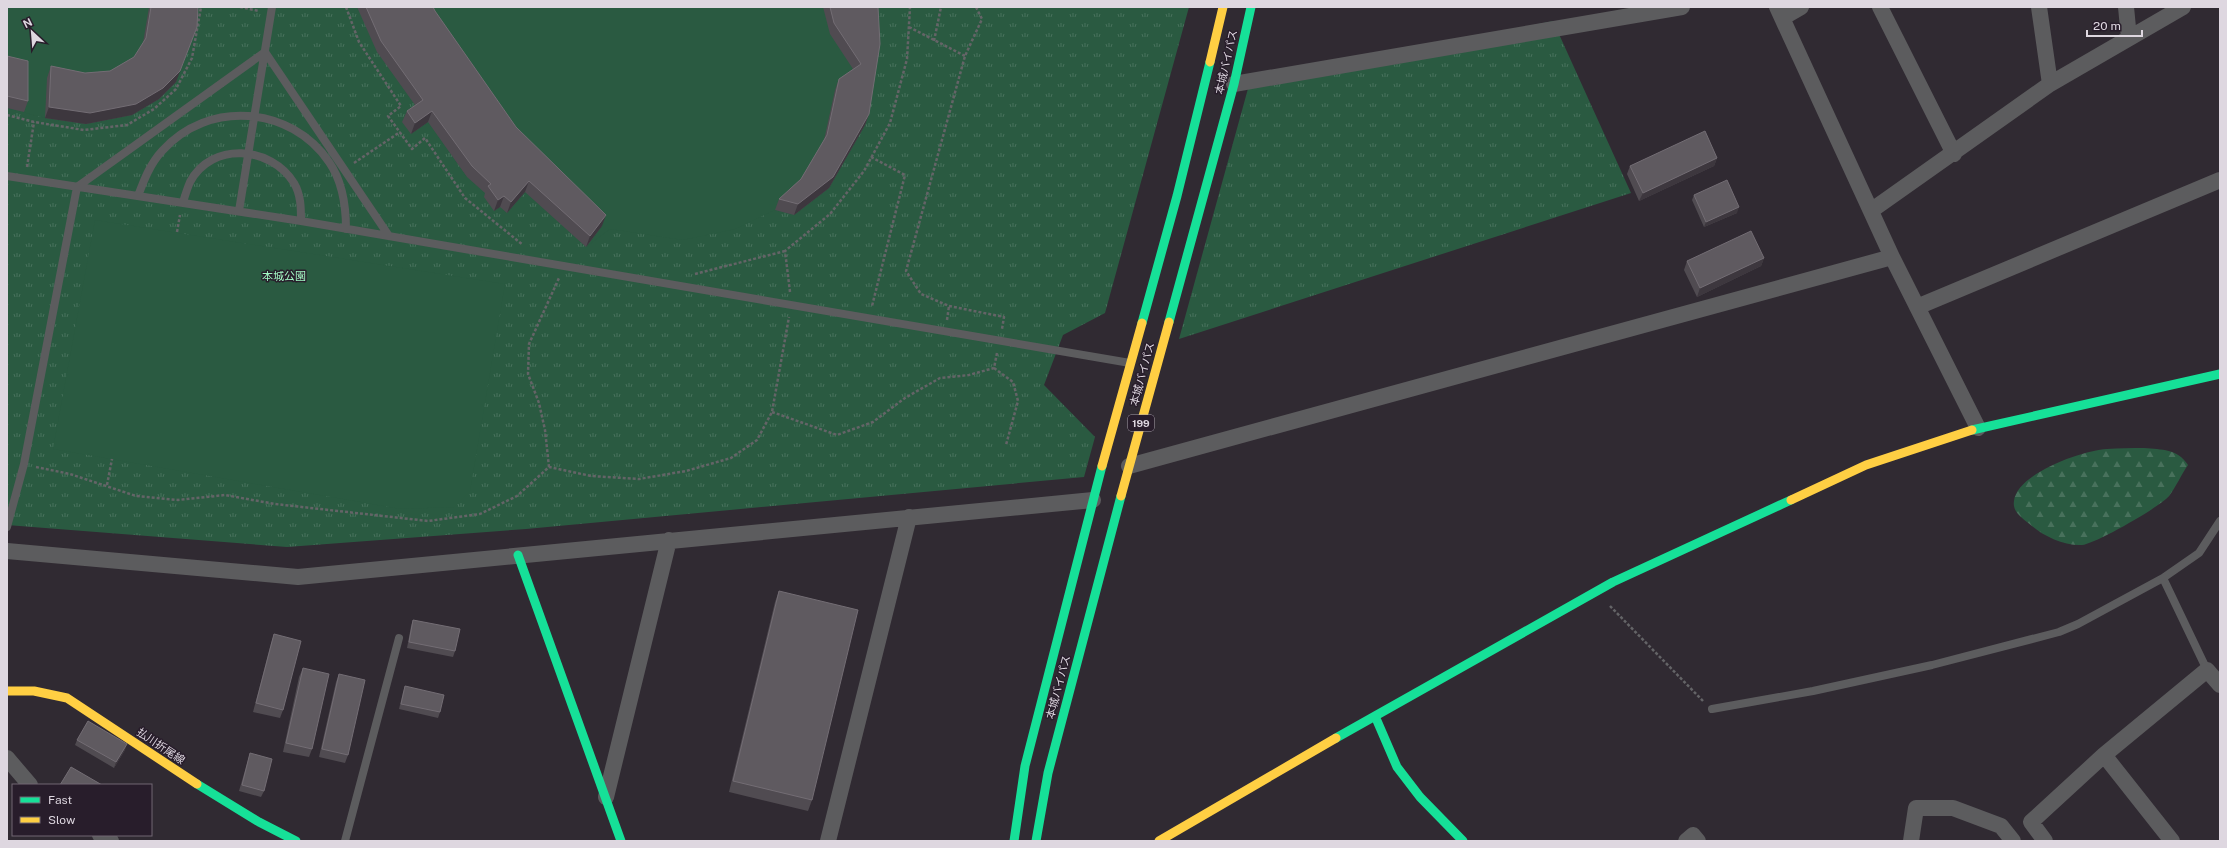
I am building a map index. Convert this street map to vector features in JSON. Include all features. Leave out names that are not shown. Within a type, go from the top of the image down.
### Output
[{"type":"main road","name":"本城バイパス","points":[[1014,841],[1025,766],[1092,500],[1177,196],[1224,7]]},
{"type":"main road","name":"本城バイパス","points":[[1036,841],[1048,773],[1129,466],[1234,84],[1251,7]]},
{"type":"main road","points":[[1159,841],[1239,793],[1595,592],[1703,539],[1866,465],[1978,428],[2220,374]]},
{"type":"main road","points":[[518,555],[621,841]]},
{"type":"main road","name":"払川折尾線","points":[[7,691],[34,691],[67,698],[200,786],[259,822],[296,841]]},
{"type":"main road","points":[[1375,716],[1397,767],[1420,797],[1463,841]]},
{"type":"street","points":[[1234,84],[1682,7]]},
{"type":"street","points":[[1801,7],[1779,12],[1872,210],[1892,257],[1978,428]]},
{"type":"street","points":[[1880,7],[1954,154]]},
{"type":"street","points":[[2039,7],[2050,84]]},
{"type":"street","points":[[2126,7],[2129,38]]},
{"type":"street","points":[[1872,210],[1954,154],[2050,84],[2183,7]]},
{"type":"street","points":[[1917,307],[2220,180]]},
{"type":"street","points":[[1129,466],[1892,257]]},
{"type":"street","points":[[7,551],[298,576],[1092,500]]},
{"type":"street","points":[[828,841],[909,517]]},
{"type":"street","points":[[606,797],[668,540]]},
{"type":"street","points":[[2045,841],[2031,822],[2104,755],[2207,670],[2220,685]]},
{"type":"street","points":[[2104,755],[2172,841]]},
{"type":"street","points":[[7,758],[29,784]]},
{"type":"street","points":[[1911,841],[1916,808],[1953,808],[2002,826],[2013,841]]},
{"type":"street","points":[[1686,841],[1693,835],[1698,841]]},
{"type":"street","points":[[102,836],[111,841]]},
{"type":"lane","points":[[239,211],[272,10]]},
{"type":"lane","points":[[265,52],[389,236]]},
{"type":"lane","points":[[7,527],[24,464],[77,187],[265,52]]},
{"type":"lane","points":[[138,196],[147,172],[162,151],[181,134],[204,122],[229,115],[254,115],[277,121],[298,131],[320,151],[330,163],[340,184],[346,206],[346,229]]},
{"type":"lane","points":[[183,202],[191,182],[206,165],[226,155],[248,153],[267,158],[283,169],[297,190],[301,202],[301,222]]},
{"type":"lane","points":[[7,176],[239,211],[1131,363]]},
{"type":"lane","points":[[1712,710],[1813,691],[1924,667],[2059,632],[2085,621],[2163,578],[2199,552],[2220,521]]},
{"type":"lane","points":[[2163,578],[2207,670]]},
{"type":"lane","points":[[345,841],[399,638]]},
{"type":"path","points":[[7,115],[34,122],[84,130],[127,125],[154,109],[176,89],[192,58],[201,7]]},
{"type":"path","points":[[240,7],[272,10]]},
{"type":"path","points":[[346,7],[359,42],[401,106],[388,116],[412,149],[425,138],[465,198],[545,262]]},
{"type":"path","points":[[692,275],[785,251],[830,214],[864,171],[890,123],[906,59],[910,7]]},
{"type":"path","points":[[934,41],[941,7]]},
{"type":"path","points":[[976,7],[982,19],[965,56],[906,271],[922,294],[949,306],[1004,317],[994,368]]},
{"type":"path","points":[[909,27],[965,56]]},
{"type":"path","points":[[25,178],[34,122]]},
{"type":"path","points":[[344,169],[400,132]]},
{"type":"path","points":[[869,318],[905,175],[871,157]]},
{"type":"path","points":[[549,467],[591,476],[639,480],[686,471],[731,458],[757,440],[772,412],[791,305],[785,251]]},
{"type":"path","points":[[549,467],[544,423],[539,403],[528,374],[529,344],[565,266]]},
{"type":"path","points":[[772,412],[837,435],[873,422],[905,398],[940,378],[969,375],[994,368]]},
{"type":"path","points":[[994,368],[1013,382],[1018,401],[1006,445]]},
{"type":"path","points":[[107,486],[112,459]]},
{"type":"path","points":[[24,464],[70,474],[136,496],[178,500],[225,495],[275,504],[428,521],[480,514],[517,496],[549,467]]},
{"type":"path","points":[[1595,592],[1712,710]]},
{"type":"green space","name":"本城公園","points":[[7,7],[1189,7],[1105,313],[1063,335],[1044,385],[1095,437],[1084,477],[526,529],[287,547],[7,525]]},
{"type":"green space","points":[[7,7],[194,7],[193,38],[176,82],[159,99],[132,115],[86,124],[45,118],[7,108]]},
{"type":"green space","points":[[357,7],[873,7],[876,55],[865,125],[829,188],[794,215],[775,210],[735,229],[683,240],[610,229],[586,247],[526,192],[507,213],[467,177],[428,122],[411,134],[403,122],[419,111]]},
{"type":"green space","points":[[1553,21],[1631,193],[1179,339],[1249,85]]},
{"type":"green space","points":[[95,220],[505,284],[470,491],[454,507],[401,509],[53,449]]},
{"type":"green space","points":[[2144,448],[2169,451],[2179,455],[2188,465],[2169,496],[2141,516],[2113,532],[2082,545],[2069,544],[2049,537],[2037,530],[2019,515],[2015,509],[2014,501],[2018,491],[2027,481],[2053,465],[2097,450]]},
{"type":"building","points":[[151,7],[198,7],[197,27],[180,71],[163,88],[136,104],[90,113],[49,107],[51,66],[85,73],[110,71],[134,57],[146,38]]},
{"type":"building","points":[[366,7],[433,7],[516,127],[606,215],[590,236],[529,181],[511,202],[504,196],[498,200],[488,186],[491,184],[472,166],[432,111],[415,123],[407,111],[423,100],[381,41]]},
{"type":"building","points":[[830,7],[878,7],[880,44],[869,114],[833,177],[798,204],[779,199],[801,179],[827,135],[839,79],[861,64],[834,23]]},
{"type":"building","points":[[7,56],[28,61],[28,101],[7,96]]},
{"type":"building","points":[[1705,131],[1717,158],[1643,193],[1630,166]]},
{"type":"building","points":[[1727,180],[1739,207],[1706,222],[1694,195]]},
{"type":"building","points":[[1751,231],[1764,258],[1700,288],[1687,261]]},
{"type":"building","points":[[779,591],[858,610],[812,800],[733,781]]},
{"type":"building","points":[[413,620],[460,629],[455,651],[409,642]]},
{"type":"building","points":[[274,634],[301,641],[283,710],[256,703]]},
{"type":"building","points":[[303,668],[329,674],[312,749],[286,743]]},
{"type":"building","points":[[339,674],[365,680],[348,755],[322,749]]},
{"type":"building","points":[[405,686],[444,695],[440,712],[401,704]]},
{"type":"building","points":[[88,721],[127,744],[116,762],[77,740]]},
{"type":"building","points":[[250,753],[272,759],[264,791],[242,785]]},
{"type":"building","points":[[71,767],[100,784],[61,784]]},
{"type":"traffic: fast","points":[[1169,322],[1234,84],[1251,7]]},
{"type":"traffic: fast","points":[[1142,323],[1177,196],[1210,62]]},
{"type":"traffic: fast","points":[[1972,430],[2220,374]]},
{"type":"traffic: fast","points":[[1014,841],[1025,766],[1102,466]]},
{"type":"traffic: fast","points":[[1036,841],[1048,773],[1121,496]]},
{"type":"traffic: fast","points":[[1336,738],[1613,582],[1791,500]]},
{"type":"traffic: fast","points":[[518,555],[621,841]]},
{"type":"traffic: fast","points":[[1375,716],[1397,767],[1420,797],[1463,841]]},
{"type":"traffic: fast","points":[[197,784],[259,822],[296,841]]},
{"type":"traffic: slow","points":[[1210,62],[1223,7]]},
{"type":"traffic: slow","points":[[1121,496],[1169,322]]},
{"type":"traffic: slow","points":[[1102,466],[1142,323]]},
{"type":"traffic: slow","points":[[1791,500],[1866,465],[1972,430]]},
{"type":"traffic: slow","points":[[7,691],[34,691],[67,698],[197,784]]},
{"type":"traffic: slow","points":[[1159,841],[1336,738]]}]
